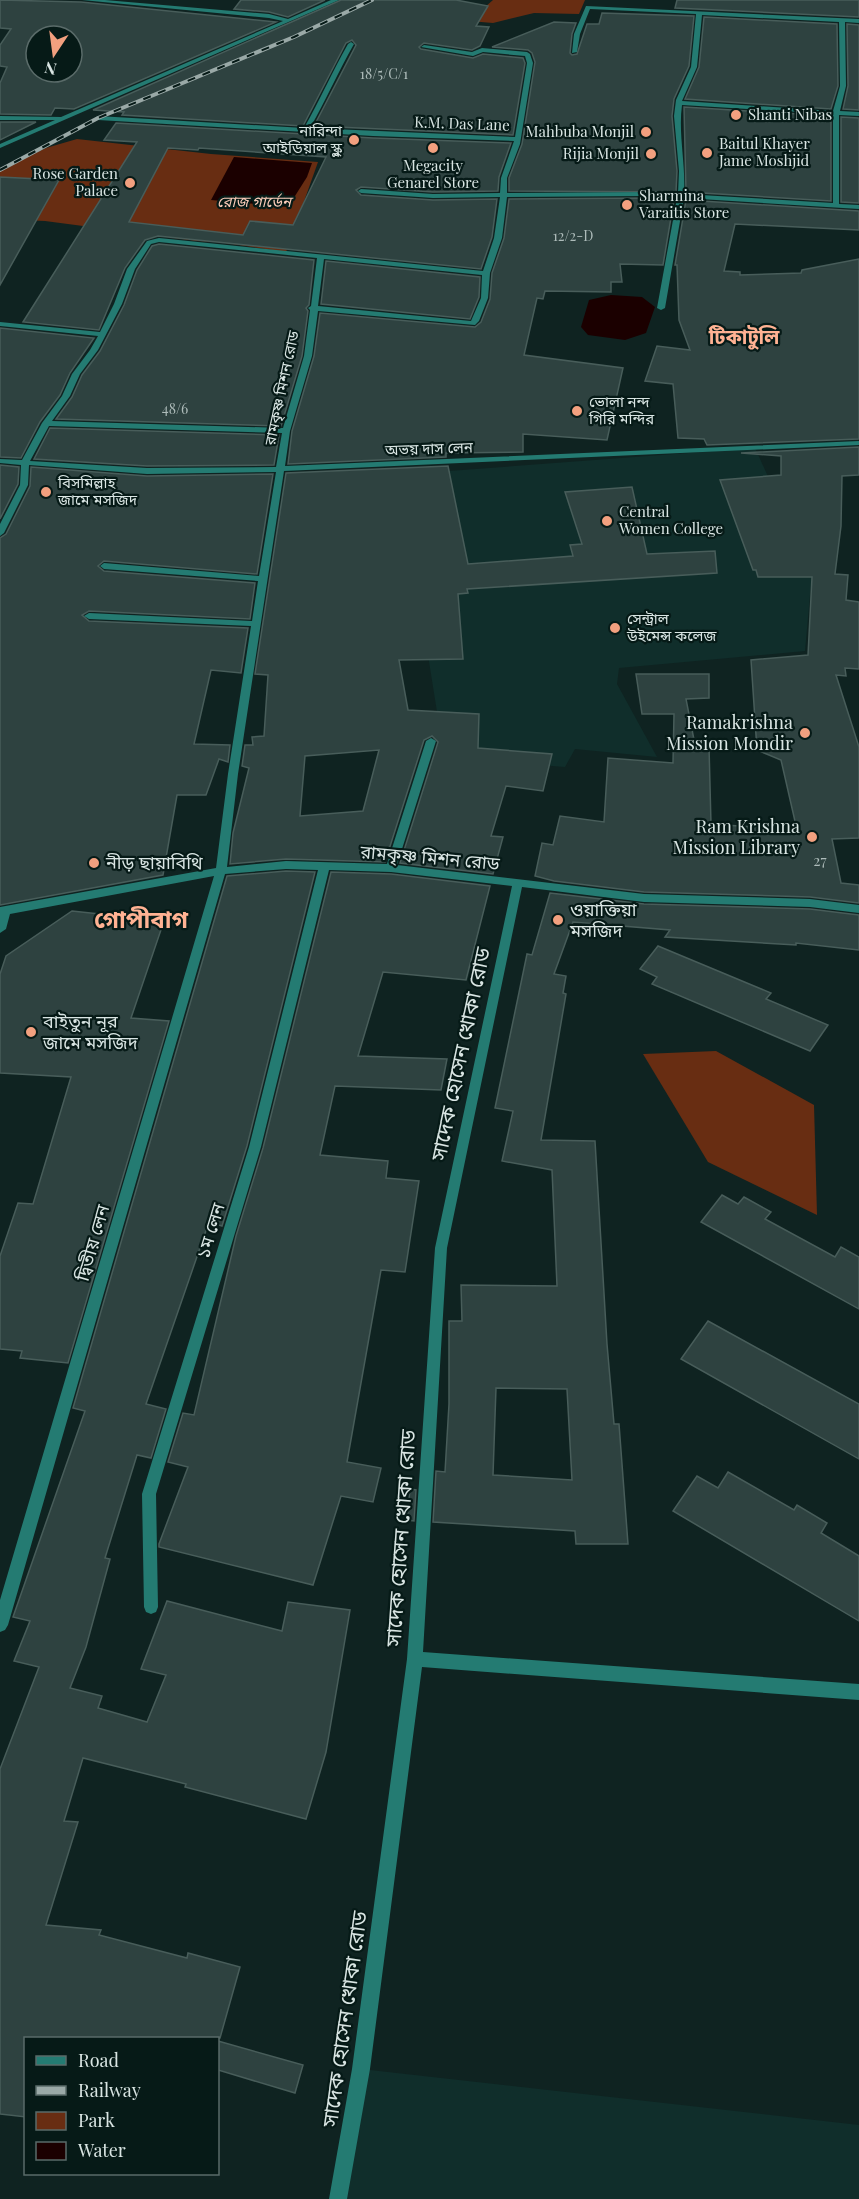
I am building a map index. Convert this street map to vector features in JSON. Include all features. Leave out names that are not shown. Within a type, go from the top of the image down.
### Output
[{"type":"street","points":[[85,0],[269,16],[289,21]]},
{"type":"street","points":[[0,146],[336,0]]},
{"type":"street","points":[[574,52],[577,45],[577,33],[588,7],[859,21]]},
{"type":"street","points":[[661,308],[681,196],[682,171],[677,116],[683,88],[694,67],[699,13]]},
{"type":"street","points":[[836,206],[836,113],[843,86],[842,21]]},
{"type":"street","points":[[306,130],[326,95],[330,80],[351,44]]},
{"type":"street","points":[[424,46],[473,54],[482,50],[527,54],[530,63],[518,139]]},
{"type":"street","points":[[680,103],[859,114]]},
{"type":"street","points":[[0,118],[67,118]]},
{"type":"street","name":"K.M. Das Lane","points":[[98,118],[518,139],[504,178],[498,238],[486,273],[488,286],[484,302],[475,321],[472,323],[312,308]]},
{"type":"street","points":[[361,191],[433,196],[681,196],[859,207]]},
{"type":"street","points":[[0,533],[24,485],[25,463],[46,423],[66,396],[76,374],[94,350],[118,304],[131,269],[149,242],[159,240],[486,273]]},
{"type":"street","name":"রামকৃষ্ণ মিশন রোড","points":[[233,774],[286,431],[308,356],[312,308],[321,256]]},
{"type":"street","points":[[0,324],[101,334]]},
{"type":"street","points":[[46,423],[286,431]]},
{"type":"street","name":"অভয় দাস লেন","points":[[0,461],[147,471],[281,469],[859,443]]},
{"type":"street","points":[[104,566],[264,579]]},
{"type":"street","points":[[89,616],[257,624]]},
{"type":"street","points":[[391,868],[431,741]]},
{"type":"street","name":"দ্বিতীয় লেন","points":[[0,1625],[221,871],[233,774]]},
{"type":"street","name":"রামকৃষ্ণ মিশন রোড","points":[[2,911],[221,871],[286,865],[391,868],[644,898],[810,903],[859,909]]},
{"type":"street","name":"১ম লেন","points":[[152,1607],[149,1494],[255,1147],[324,867]]},
{"type":"street","name":"সাদেক হোসেন খোকা রোড","points":[[338,2199],[362,2069],[415,1659],[441,1248],[518,882]]},
{"type":"street","points":[[0,929],[2,911]]},
{"type":"street","points":[[415,1659],[859,1692]]},
{"type":"shaded area","name":"সেন্ট্রাল উইমেন্স কলেজ","points":[[755,448],[812,573],[805,651],[619,668],[617,684],[657,757],[575,749],[565,767],[437,757],[441,737],[420,605],[393,472],[449,471]]},
{"type":"shaded area","points":[[361,2069],[859,2125],[859,2199],[338,2199]]},
{"type":"green space","points":[[493,0],[585,0],[579,14],[534,13],[493,23],[469,21]]},
{"type":"green space","name":"রোজ গার্ডেন","points":[[77,139],[211,154],[318,162],[286,252],[45,221],[0,219],[0,169],[46,148]]},
{"type":"green space","points":[[716,1051],[814,1105],[817,1215],[708,1162],[643,1054]]},
{"type":"water","points":[[234,157],[312,163],[307,177],[288,207],[211,200]]},
{"type":"water","points":[[611,295],[642,297],[655,307],[646,333],[625,340],[588,335],[581,327],[589,300]]},
{"type":"building","points":[[0,0],[81,2],[276,22],[74,109],[55,108],[51,115],[0,114],[0,83],[7,67],[0,66],[0,45],[11,29],[0,28]]},
{"type":"building","points":[[241,0],[325,0],[288,17],[269,12],[234,9]]},
{"type":"building","points":[[341,0],[456,0],[488,6],[476,26],[489,27],[480,46],[472,50],[424,43],[419,47],[473,58],[483,54],[523,58],[525,63],[513,135],[314,126],[356,45],[352,40],[346,43],[303,126],[122,115],[124,112],[93,110]]},
{"type":"building","points":[[677,0],[859,0],[859,17],[675,8]]},
{"type":"building","points":[[602,13],[694,16],[689,66],[674,99],[672,116],[677,171],[676,192],[509,191],[509,178],[522,144],[535,62],[532,53],[528,50],[492,47],[554,22],[576,23],[570,53],[577,54],[587,24],[599,24]]},
{"type":"building","points":[[704,17],[837,24],[838,86],[831,109],[685,99],[699,67]]},
{"type":"building","points":[[847,24],[859,25],[859,110],[843,109],[848,86]]},
{"type":"building","points":[[684,107],[831,116],[831,201],[686,192]]},
{"type":"building","points":[[841,117],[859,118],[859,203],[841,202]]},
{"type":"building","points":[[0,122],[36,122],[0,140]]},
{"type":"building","points":[[116,123],[373,138],[511,143],[499,177],[498,191],[433,192],[361,187],[356,190],[361,195],[433,200],[497,199],[492,237],[481,269],[158,236],[145,240],[125,268],[99,330],[23,322],[137,142],[104,140]],"holes":[[[168,148],[198,150],[199,148],[326,157],[293,225],[250,221],[243,235],[129,222]]]},
{"type":"building","points":[[0,177],[59,180],[0,285]]},
{"type":"building","points":[[648,198],[674,200],[663,265],[620,264],[622,282],[611,282],[611,292],[545,291],[543,299],[537,298],[524,355],[623,368],[607,440],[523,434],[523,452],[446,453],[446,457],[288,464],[292,431],[314,356],[320,313],[475,327],[481,322],[490,299],[492,273],[504,238],[509,199]]},
{"type":"building","points":[[686,200],[859,211],[859,230],[735,224],[724,271],[740,272],[740,275],[801,273],[802,270],[859,259],[859,439],[707,445],[704,439],[678,438],[673,384],[645,381],[657,346],[690,350],[679,320],[677,265],[675,265]]},
{"type":"building","points":[[159,244],[314,260],[309,305],[306,308],[308,311],[302,356],[281,426],[56,419],[72,397],[82,375],[100,351],[124,305],[137,270],[152,246]]},
{"type":"building","points":[[326,261],[480,277],[479,297],[470,319],[321,304]]},
{"type":"building","points":[[0,328],[94,338],[70,373],[60,395],[40,422],[21,458],[0,457]]},
{"type":"building","points":[[50,428],[279,435],[274,465],[147,466],[34,459]]},
{"type":"building","points":[[859,447],[859,475],[842,476],[841,526],[835,574],[848,575],[846,600],[859,602],[859,669],[845,668],[846,676],[836,675],[859,747],[859,838],[832,839],[841,883],[859,885],[859,903],[810,897],[644,892],[554,881],[535,876],[542,843],[553,845],[560,816],[604,822],[608,758],[673,763],[674,714],[642,714],[636,674],[709,674],[709,698],[686,699],[695,745],[709,746],[711,824],[797,830],[781,760],[757,750],[751,660],[808,655],[812,577],[758,577],[756,570],[753,570],[720,480],[781,475],[781,456],[741,453]]},
{"type":"building","points":[[0,465],[19,467],[18,484],[0,519]]},
{"type":"building","points":[[448,466],[468,564],[573,556],[570,545],[582,544],[565,492],[632,487],[647,554],[715,551],[717,573],[467,589],[468,593],[458,594],[463,659],[399,660],[408,710],[479,714],[478,748],[552,754],[543,791],[506,786],[491,836],[503,837],[493,874],[400,863],[438,742],[432,736],[424,740],[385,862],[286,859],[230,864],[233,833],[249,768],[242,766],[245,745],[253,745],[252,737],[264,736],[268,675],[255,674],[286,473]],"holes":[[[379,750],[363,811],[300,816],[305,756]]]},
{"type":"building","points":[[31,467],[147,476],[273,474],[257,574],[104,561],[98,566],[104,571],[255,583],[250,619],[89,611],[82,615],[89,621],[248,628],[241,673],[211,670],[194,744],[230,745],[228,762],[219,759],[206,795],[177,795],[163,875],[0,905],[0,538],[6,534],[30,486]]},
{"type":"building","points":[[286,871],[315,872],[247,1146],[222,1226],[209,1222],[146,1404],[166,1409],[151,1458],[137,1455],[105,1558],[110,1559],[86,1647],[70,1688],[102,1696],[98,1708],[147,1722],[166,1675],[141,1669],[167,1601],[282,1631],[288,1602],[350,1610],[326,1752],[306,1819],[185,1787],[186,1784],[83,1758],[64,1821],[78,1822],[46,1925],[101,1930],[99,1935],[187,1958],[188,1953],[240,1967],[220,2038],[24,2037],[24,2117],[0,2114],[0,1769],[39,1667],[14,1661],[30,1621],[13,1617],[85,1411],[73,1408],[227,876]]},
{"type":"building","points":[[331,872],[391,874],[490,886],[466,980],[383,972],[358,1056],[447,1059],[441,1090],[335,1086],[320,1155],[388,1161],[386,1178],[419,1181],[405,1272],[381,1270],[347,1462],[381,1468],[373,1502],[341,1496],[313,1585],[159,1547],[159,1544],[188,1467],[168,1462],[183,1413],[194,1415],[236,1236],[263,1148]]},
{"type":"building","points":[[550,893],[644,904],[810,909],[859,915],[859,950],[796,943],[796,945],[665,937],[670,930],[573,922],[554,974],[566,976],[563,993],[566,994],[541,1140],[595,1141],[607,1344],[614,1424],[619,1424],[628,1544],[576,1544],[575,1531],[433,1522],[436,1471],[445,1472],[449,1404],[449,1321],[462,1321],[461,1285],[557,1286],[552,1170],[502,1161],[513,1111],[495,1108],[527,954],[532,955]],"holes":[[[496,1388],[567,1389],[572,1480],[493,1475]]]},
{"type":"building","points":[[72,911],[164,921],[131,1018],[169,1021],[68,1363],[20,1358],[22,1351],[0,1349],[0,1256],[18,1203],[33,1204],[71,1077],[0,1073],[0,974],[6,956]]},
{"type":"building","points":[[658,946],[771,993],[766,999],[828,1025],[810,1051],[652,984],[657,977],[640,969]]},
{"type":"building","points":[[722,1195],[738,1204],[744,1197],[771,1212],[765,1219],[835,1257],[841,1247],[859,1257],[859,1309],[701,1222]]},
{"type":"building","points":[[708,1321],[859,1404],[859,1459],[681,1359]]},
{"type":"building","points":[[728,1472],[794,1510],[797,1505],[827,1523],[821,1533],[859,1556],[859,1621],[673,1511],[697,1476],[718,1488]]},
{"type":"building","points":[[410,1489],[416,1490],[414,1521],[407,1520]]},
{"type":"building","points":[[219,2041],[303,2065],[295,2093],[219,2070]]},
{"type":"railway","points":[[0,170],[98,118],[294,37],[372,0]]},
{"type":"place","name":"Shanti Nibas","points":[[736,115]]},
{"type":"place","name":"Mahbuba Monjil","points":[[646,132]]},
{"type":"place","name":"নারিন্দা আইডিয়াল স্কুল","points":[[354,140]]},
{"type":"place","name":"Megacity Genarel Store","points":[[433,148]]},
{"type":"place","name":"Baitul Khayer Jame Moshjid","points":[[707,153]]},
{"type":"place","name":"Rijia Monjil","points":[[651,154]]},
{"type":"place","name":"Rose Garden Palace","points":[[130,183]]},
{"type":"place","name":"Sharmina Varaitis Store","points":[[627,205]]},
{"type":"place","name":"ভোলা নন্দ গিরি মন্দির","points":[[577,411]]},
{"type":"place","name":"বিসমিল্লাহ জামে মসজিদ","points":[[46,492]]},
{"type":"place","name":"Central Women College","points":[[607,521]]},
{"type":"place","name":"সেন্ট্রাল উইমেন্স কলেজ","points":[[615,628]]},
{"type":"place","name":"Ramakrishna Mission Mondir","points":[[805,733]]},
{"type":"place","name":"Ram Krishna Mission Library","points":[[812,837]]},
{"type":"place","name":"নীড় ছায়াবিথি","points":[[94,863]]},
{"type":"place","name":"ওয়াক্তিয়া মসজিদ","points":[[558,920]]},
{"type":"place","name":"বাইতুন নূর জামে মসজিদ","points":[[31,1032]]},
{"type":"district","name":"টিকাটুলি","points":[[744,337]]},
{"type":"district","name":"গোপীবাগ","points":[[141,920]]}]
